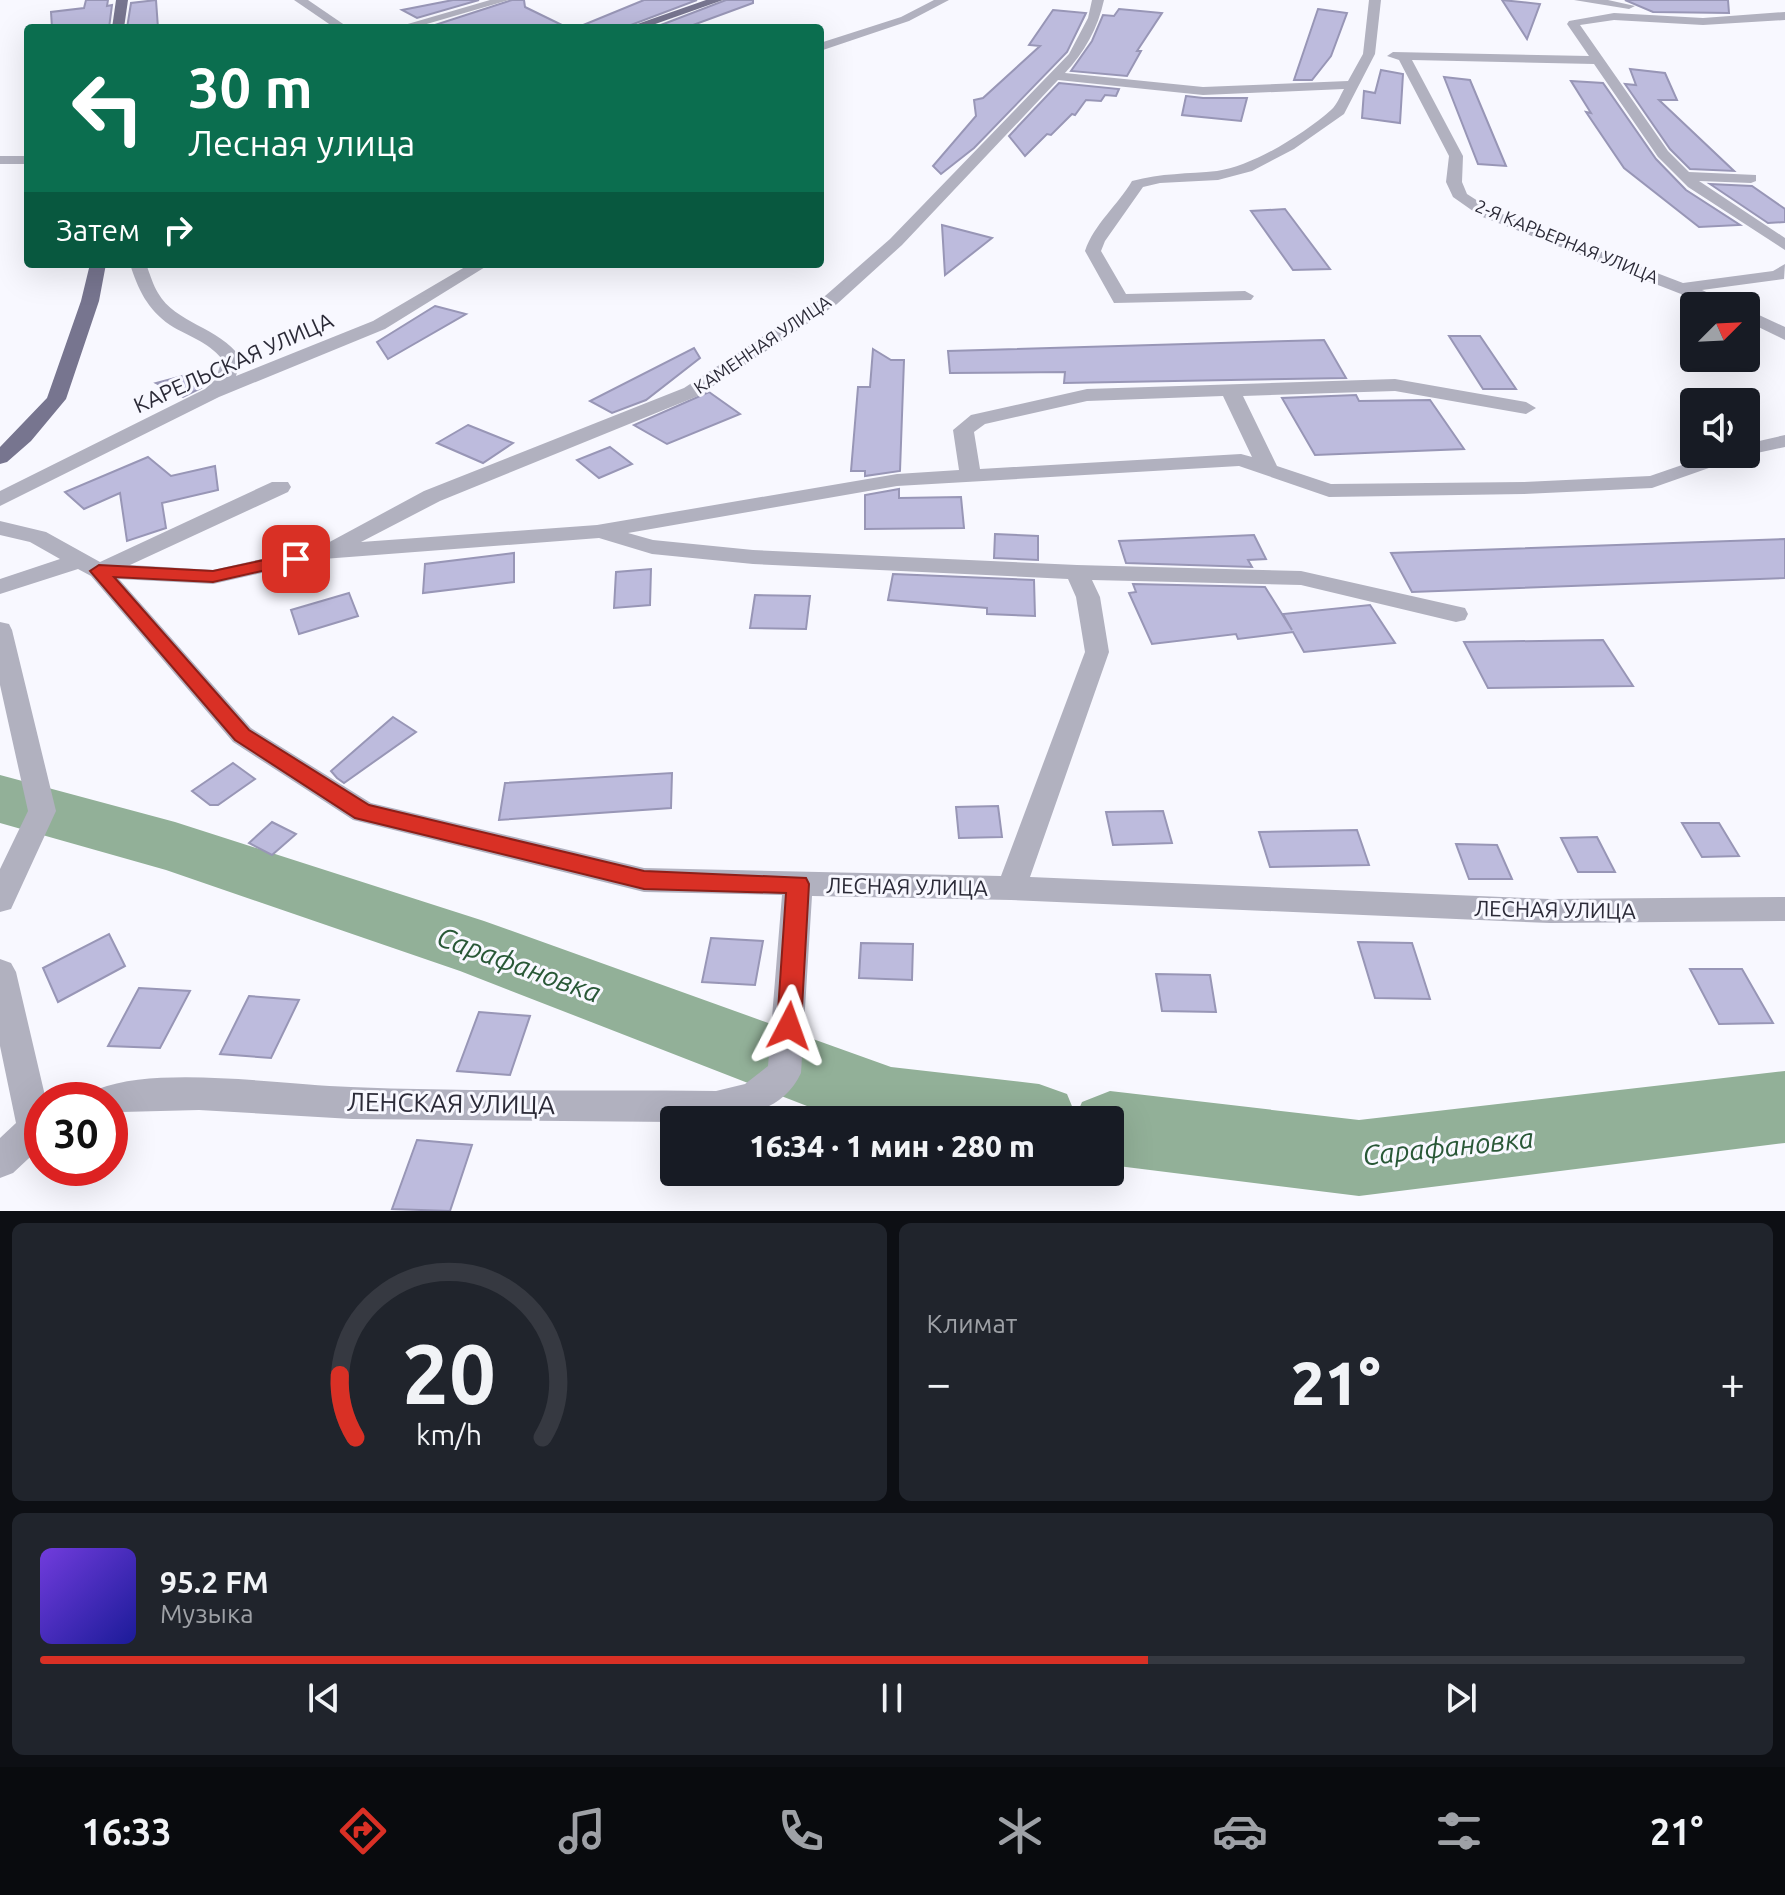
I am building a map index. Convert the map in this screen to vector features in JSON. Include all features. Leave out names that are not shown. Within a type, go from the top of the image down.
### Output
[{"type":"main road","points":[[119,24],[122,0]]},
{"type":"main road","points":[[644,24],[717,0]]},
{"type":"main road","points":[[0,458],[24,437],[56,399],[90,301],[97,268]]},
{"type":"street","points":[[300,0],[337,24]]},
{"type":"street","points":[[824,46],[905,19],[943,0]]},
{"type":"street","name":"КАМЕННАЯ УЛИЦА","points":[[323,552],[432,496],[691,392],[831,300],[896,242],[1074,56],[1094,18],[1098,0]]},
{"type":"street","points":[[1245,296],[1120,299],[1093,251],[1095,242],[1114,212],[1132,198],[1137,184],[1160,178],[1218,175],[1247,168],[1289,146],[1339,111],[1369,54],[1375,0]]},
{"type":"street","points":[[1581,20],[1580,0],[1647,8]]},
{"type":"street","points":[[414,24],[497,1]]},
{"type":"street","points":[[1785,16],[1693,22],[1581,20],[1573,24],[1663,154],[1685,176],[1785,245]]},
{"type":"street","points":[[1369,54],[1599,60]]},
{"type":"street","name":"2-Я КАРЬЕРНАЯ УЛИЦА","points":[[1404,57],[1423,88],[1456,156],[1454,182],[1461,197],[1486,213],[1692,292]]},
{"type":"street","points":[[1054,76],[1203,91],[1352,85]]},
{"type":"street","points":[[3,161],[24,160]]},
{"type":"street","points":[[1685,176],[1751,178]]},
{"type":"street","points":[[139,268],[148,292],[158,306],[178,322],[217,341],[232,358],[225,381],[212,393]]},
{"type":"street","name":"КАРЕЛЬСКАЯ УЛИЦА","points":[[0,499],[212,393],[379,325],[475,268]]},
{"type":"street","points":[[1682,288],[1778,275],[1785,269]]},
{"type":"street","points":[[1760,321],[1785,334]]},
{"type":"street","points":[[971,476],[963,430],[978,419],[1087,395],[1395,385],[1526,408]]},
{"type":"street","points":[[1231,392],[1269,470]]},
{"type":"street","points":[[1760,447],[1785,441]]},
{"type":"street","points":[[90,566],[213,577],[323,552],[597,532],[897,480],[1241,460],[1329,491],[1524,488],[1652,482],[1693,468]]},
{"type":"street","points":[[0,587],[90,566],[280,487]]},
{"type":"street","name":"ЛЕСНАЯ УЛИЦА","points":[[0,528],[38,537],[90,566],[242,735],[363,812],[644,880],[1011,888],[1550,911],[1785,909]]},
{"type":"street","points":[[597,532],[652,547],[753,557],[1077,572],[1301,578],[1456,614]]},
{"type":"street","points":[[1011,888],[1097,652],[1088,597],[1077,572]]},
{"type":"street","points":[[0,900],[42,811],[1,643]]},
{"type":"street","name":"ЛЕНСКАЯ УЛИЦА","points":[[128,1096],[199,1094],[352,1103],[716,1107],[754,1097],[786,1064],[798,884]]},
{"type":"street","points":[[0,972],[27,1082]]},
{"type":"street","points":[[0,1161],[24,1140]]},
{"type":"building","points":[[86,0],[108,0],[107,6],[112,5],[110,24],[52,24],[51,12],[84,8]]},
{"type":"building","points":[[156,0],[158,24],[128,24],[131,3]]},
{"type":"building","points":[[453,0],[479,0],[417,18],[402,10]]},
{"type":"building","points":[[512,0],[524,0],[525,7],[560,24],[438,24]]},
{"type":"building","points":[[644,0],[697,0],[634,24],[586,24]]},
{"type":"building","points":[[726,0],[753,0],[753,3],[696,24],[663,24]]},
{"type":"building","points":[[1502,0],[1540,4],[1527,39]]},
{"type":"building","points":[[1625,0],[1728,0],[1729,13],[1653,12]]},
{"type":"building","points":[[1119,9],[1162,13],[1137,51],[1141,51],[1127,76],[1071,71],[1092,41],[1103,15],[1114,16]]},
{"type":"building","points":[[1318,9],[1347,13],[1331,56],[1312,80],[1294,80]]},
{"type":"building","points":[[1053,10],[1086,13],[1067,52],[974,148],[941,174],[933,166],[976,116],[974,100],[983,98],[1040,46],[1029,45]]},
{"type":"building","points":[[1630,69],[1665,73],[1677,100],[1659,100],[1734,171],[1690,169],[1670,149],[1625,84],[1636,85]]},
{"type":"building","points":[[1381,70],[1403,74],[1400,123],[1362,118],[1364,91],[1375,93]]},
{"type":"building","points":[[1444,77],[1470,80],[1506,166],[1478,164]]},
{"type":"building","points":[[1571,81],[1603,83],[1656,159],[1686,190],[1740,225],[1699,227],[1624,168],[1586,112],[1591,113]]},
{"type":"building","points":[[1059,83],[1119,89],[1116,96],[1105,95],[1101,101],[1086,100],[1075,115],[1072,114],[1051,135],[1047,134],[1025,156],[1009,136]]},
{"type":"building","points":[[1186,96],[1247,98],[1241,121],[1182,115]]},
{"type":"building","points":[[1710,184],[1752,186],[1785,209],[1785,222],[1768,223]]},
{"type":"building","points":[[1285,209],[1330,269],[1293,270],[1251,211]]},
{"type":"building","points":[[942,225],[992,238],[945,275]]},
{"type":"building","points":[[435,306],[466,314],[388,359],[377,342]]},
{"type":"building","points":[[1449,336],[1480,336],[1516,389],[1483,389]]},
{"type":"building","points":[[1324,340],[1346,378],[1064,383],[1065,372],[950,373],[948,351]]},
{"type":"building","points":[[694,348],[700,358],[646,400],[612,413],[590,401]]},
{"type":"building","points":[[873,349],[891,360],[904,360],[900,471],[865,476],[865,471],[851,471],[858,387],[870,387]]},
{"type":"building","points":[[194,373],[201,388],[183,397],[156,383]]},
{"type":"building","points":[[709,392],[740,414],[667,444],[634,425]]},
{"type":"building","points":[[1356,395],[1359,401],[1430,400],[1464,449],[1315,455],[1282,398]]},
{"type":"building","points":[[468,425],[513,443],[483,463],[437,443]]},
{"type":"building","points":[[610,447],[632,464],[599,478],[577,460]]},
{"type":"building","points":[[148,457],[171,476],[215,466],[218,490],[162,503],[166,528],[127,541],[120,493],[84,509],[65,492]]},
{"type":"building","points":[[899,489],[899,498],[961,497],[964,528],[865,529],[865,495]]},
{"type":"building","points":[[995,534],[1038,536],[1038,560],[994,558]]},
{"type":"building","points":[[1254,535],[1266,559],[1248,560],[1252,567],[1126,563],[1119,541]]},
{"type":"building","points":[[1785,539],[1785,578],[1412,592],[1391,553]]},
{"type":"building","points":[[514,553],[514,582],[423,593],[425,564]]},
{"type":"building","points":[[651,569],[650,605],[614,608],[616,572]]},
{"type":"building","points":[[893,574],[1034,580],[1035,616],[987,614],[987,608],[888,600]]},
{"type":"building","points":[[1133,584],[1265,587],[1292,630],[1283,614],[1370,605],[1395,643],[1304,652],[1293,632],[1238,639],[1236,634],[1152,644],[1129,593],[1136,592]]},
{"type":"building","points":[[349,593],[358,616],[299,634],[291,610]]},
{"type":"building","points":[[755,595],[810,596],[806,629],[750,628]]},
{"type":"building","points":[[1603,640],[1633,686],[1488,688],[1464,642]]},
{"type":"building","points":[[393,717],[416,732],[344,783],[337,778],[331,771]]},
{"type":"building","points":[[233,763],[255,779],[218,805],[210,805],[192,791]]},
{"type":"building","points":[[672,773],[671,808],[499,820],[505,783]]},
{"type":"building","points":[[998,806],[1002,837],[959,838],[956,807]]},
{"type":"building","points":[[1163,811],[1172,843],[1113,845],[1106,812]]},
{"type":"building","points":[[272,822],[296,834],[272,855],[249,843]]},
{"type":"building","points":[[1682,823],[1719,823],[1739,856],[1702,857]]},
{"type":"building","points":[[1357,830],[1369,865],[1270,867],[1259,832]]},
{"type":"building","points":[[1597,837],[1615,872],[1578,872],[1561,838]]},
{"type":"building","points":[[1456,844],[1497,845],[1512,879],[1469,879]]},
{"type":"building","points":[[109,934],[125,966],[58,1002],[43,968]]},
{"type":"building","points":[[711,938],[763,941],[755,985],[702,982]]},
{"type":"building","points":[[1358,942],[1412,943],[1430,999],[1375,998]]},
{"type":"building","points":[[861,943],[913,944],[912,980],[859,978]]},
{"type":"building","points":[[1690,969],[1742,969],[1773,1023],[1719,1024]]},
{"type":"building","points":[[1156,974],[1210,975],[1216,1012],[1162,1011]]},
{"type":"building","points":[[139,988],[190,991],[160,1048],[108,1046]]},
{"type":"building","points":[[249,996],[299,1000],[271,1058],[220,1054]]},
{"type":"building","points":[[479,1012],[530,1016],[510,1075],[457,1071]]},
{"type":"building","points":[[417,1140],[472,1145],[450,1211],[392,1209]]},
{"type":"waterway","name":"Сарафановка","points":[[0,799],[175,847],[484,950],[891,1103],[917,1106]]},
{"type":"waterway","name":"Сарафановка","points":[[1124,1130],[1359,1158],[1785,1107]]},
{"type":"route","points":[[296,559],[213,577],[99,571],[242,735],[363,812],[644,880],[798,884],[789,1026]]}]
